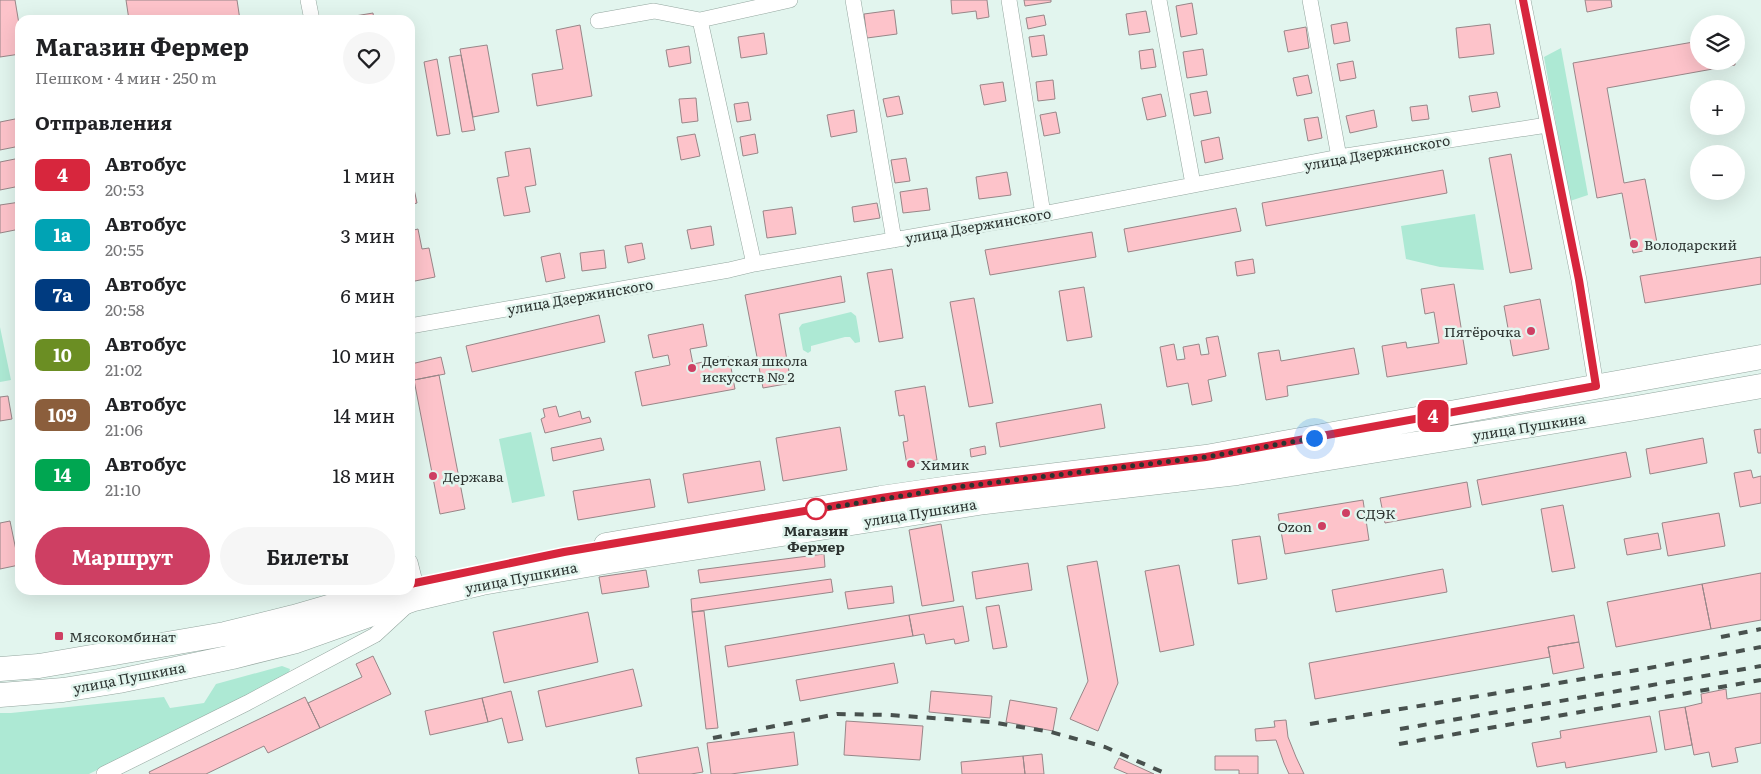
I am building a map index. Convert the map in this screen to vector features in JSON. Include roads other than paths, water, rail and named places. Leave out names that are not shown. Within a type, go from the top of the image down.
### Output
[{"type":"main road","name":"улица Пушкина","points":[[415,581],[564,552],[881,498],[1206,457],[1761,357]]},
{"type":"main road","name":"улица Пушкина","points":[[415,582],[492,581],[894,515],[1029,496],[1237,473],[1761,386]]},
{"type":"main road","name":"улица Пушкина","points":[[0,669],[39,666],[225,634],[294,617],[370,595]]},
{"type":"main road","name":"улица Пушкина","points":[[0,695],[63,690],[119,681],[296,641],[386,595]]},
{"type":"street","points":[[308,0],[311,15]]},
{"type":"street","points":[[598,21],[654,11],[700,20],[790,0]]},
{"type":"street","points":[[853,0],[894,240]]},
{"type":"street","points":[[1009,0],[1043,214]]},
{"type":"street","points":[[1159,0],[1193,184]]},
{"type":"street","points":[[1310,0],[1339,157]]},
{"type":"street","points":[[1523,0],[1579,280],[1596,386]]},
{"type":"street","points":[[700,20],[754,264]]},
{"type":"street","name":"улица Дзержинского","points":[[415,325],[1043,214],[1339,157],[1547,125]]},
{"type":"street","points":[[104,774],[247,703],[374,635],[403,595]]},
{"type":"railway","points":[[1721,637],[1761,629]]},
{"type":"railway","points":[[1310,724],[1649,668],[1761,647]]},
{"type":"railway","points":[[1400,729],[1761,666]]},
{"type":"railway","points":[[1399,744],[1761,680]]},
{"type":"railway","points":[[713,738],[837,714],[890,715],[991,722],[1051,732],[1105,747],[1167,774]]},
{"type":"place","name":"Володарский","points":[[1634,244]]},
{"type":"place","name":"Пятёрочка","points":[[1531,331]]},
{"type":"place","name":"Детская школа искусств № 2","points":[[692,368]]},
{"type":"place","name":"Химик","points":[[911,464]]},
{"type":"place","name":"Держава","points":[[433,476]]},
{"type":"place","name":"Магазин Фермер","points":[[816,509]]},
{"type":"place","name":"СДЭК","points":[[1346,513]]},
{"type":"place","name":"Ozon","points":[[1322,526]]},
{"type":"place","name":"Мясокомбинат","points":[[59,636]]}]
